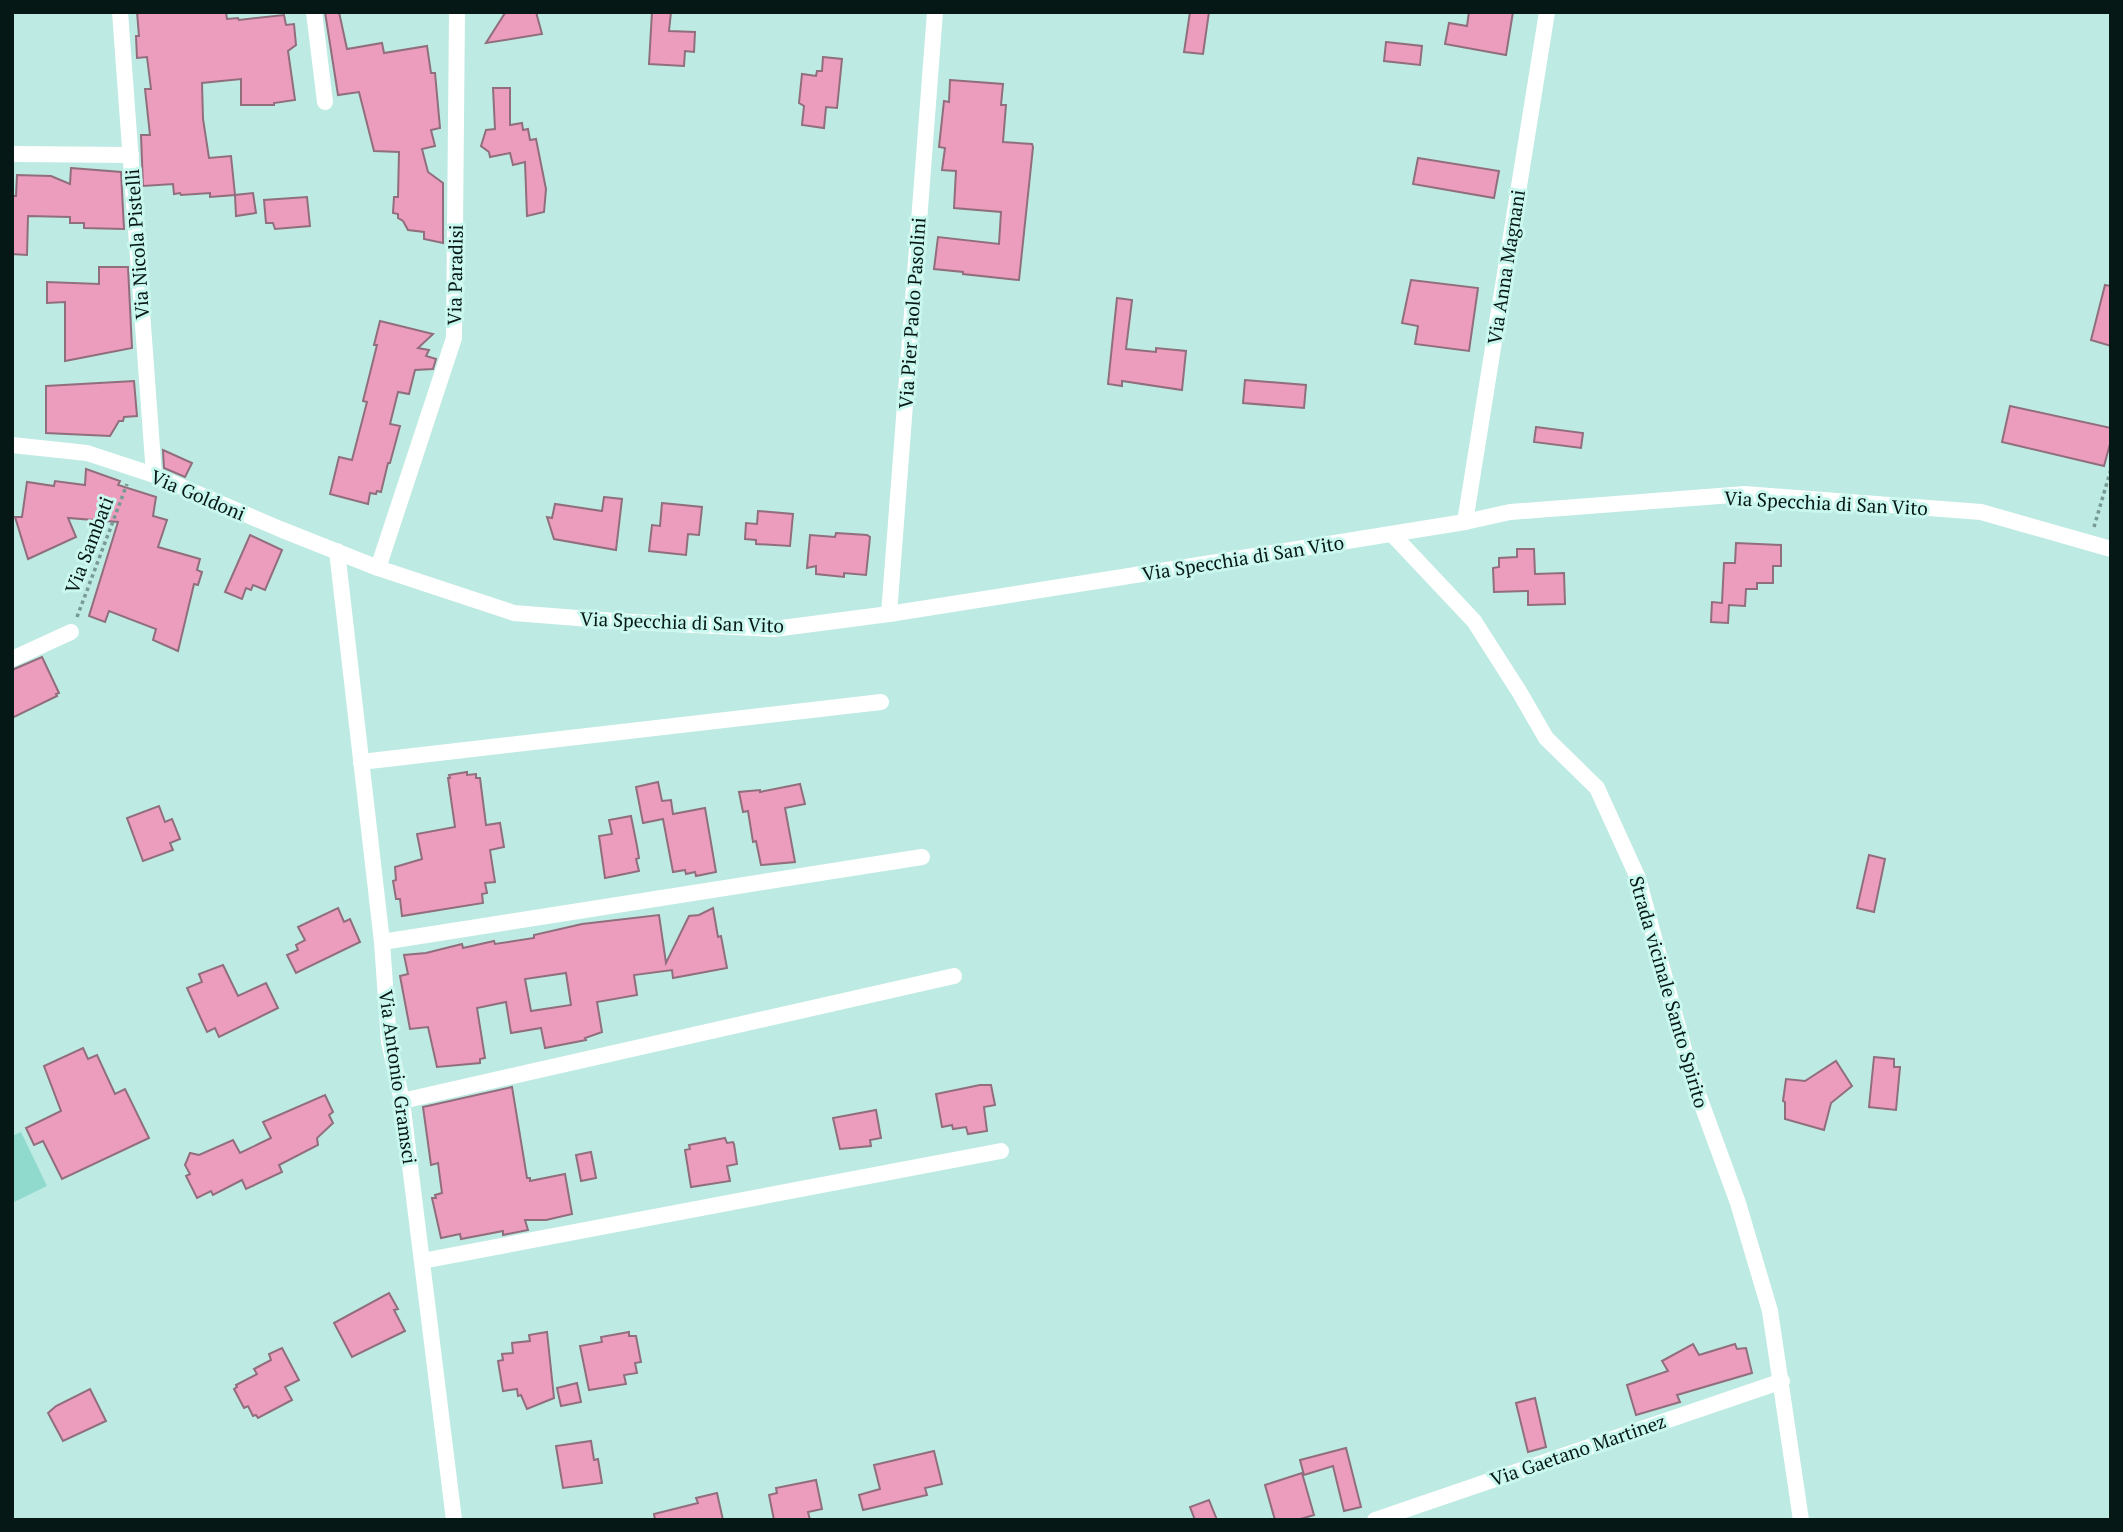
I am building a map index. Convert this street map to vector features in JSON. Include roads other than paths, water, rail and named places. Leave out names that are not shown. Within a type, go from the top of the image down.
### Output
[{"type":"street","name":"Via Nicola Pistelli","points":[[120,12],[154,475]]},
{"type":"street","points":[[314,12],[325,102]]},
{"type":"street","name":"Via Paradisi","points":[[378,568],[454,338],[457,12]]},
{"type":"street","name":"Via Pier Paolo Pasolini","points":[[889,614],[935,12]]},
{"type":"street","name":"Via Anna Magnani","points":[[1465,522],[1547,12]]},
{"type":"street","points":[[12,155],[131,155]]},
{"type":"street","name":"Via Goldoni","points":[[12,444],[87,453],[154,475],[378,568]]},
{"type":"street","name":"Via Specchia di San Vito","points":[[378,568],[514,613],[774,629],[889,614],[1392,534],[1510,512],[1745,494],[1980,512],[2111,549]]},
{"type":"street","name":"Strada vicinale Santo Spirito","points":[[1392,534],[1474,621],[1546,738],[1597,788],[1638,878],[1690,1075],[1738,1203],[1770,1311],[1801,1520]]},
{"type":"street","name":"Via Antonio Gramsci","points":[[337,551],[382,942],[389,1042],[402,1101],[454,1520]]},
{"type":"street","points":[[12,659],[71,632]]},
{"type":"street","points":[[361,762],[880,702]]},
{"type":"street","points":[[382,942],[922,857]]},
{"type":"street","points":[[402,1101],[954,976]]},
{"type":"street","points":[[422,1262],[1001,1151]]},
{"type":"street","name":"Via Gaetano Martinez","points":[[1375,1520],[1782,1381]]}]
